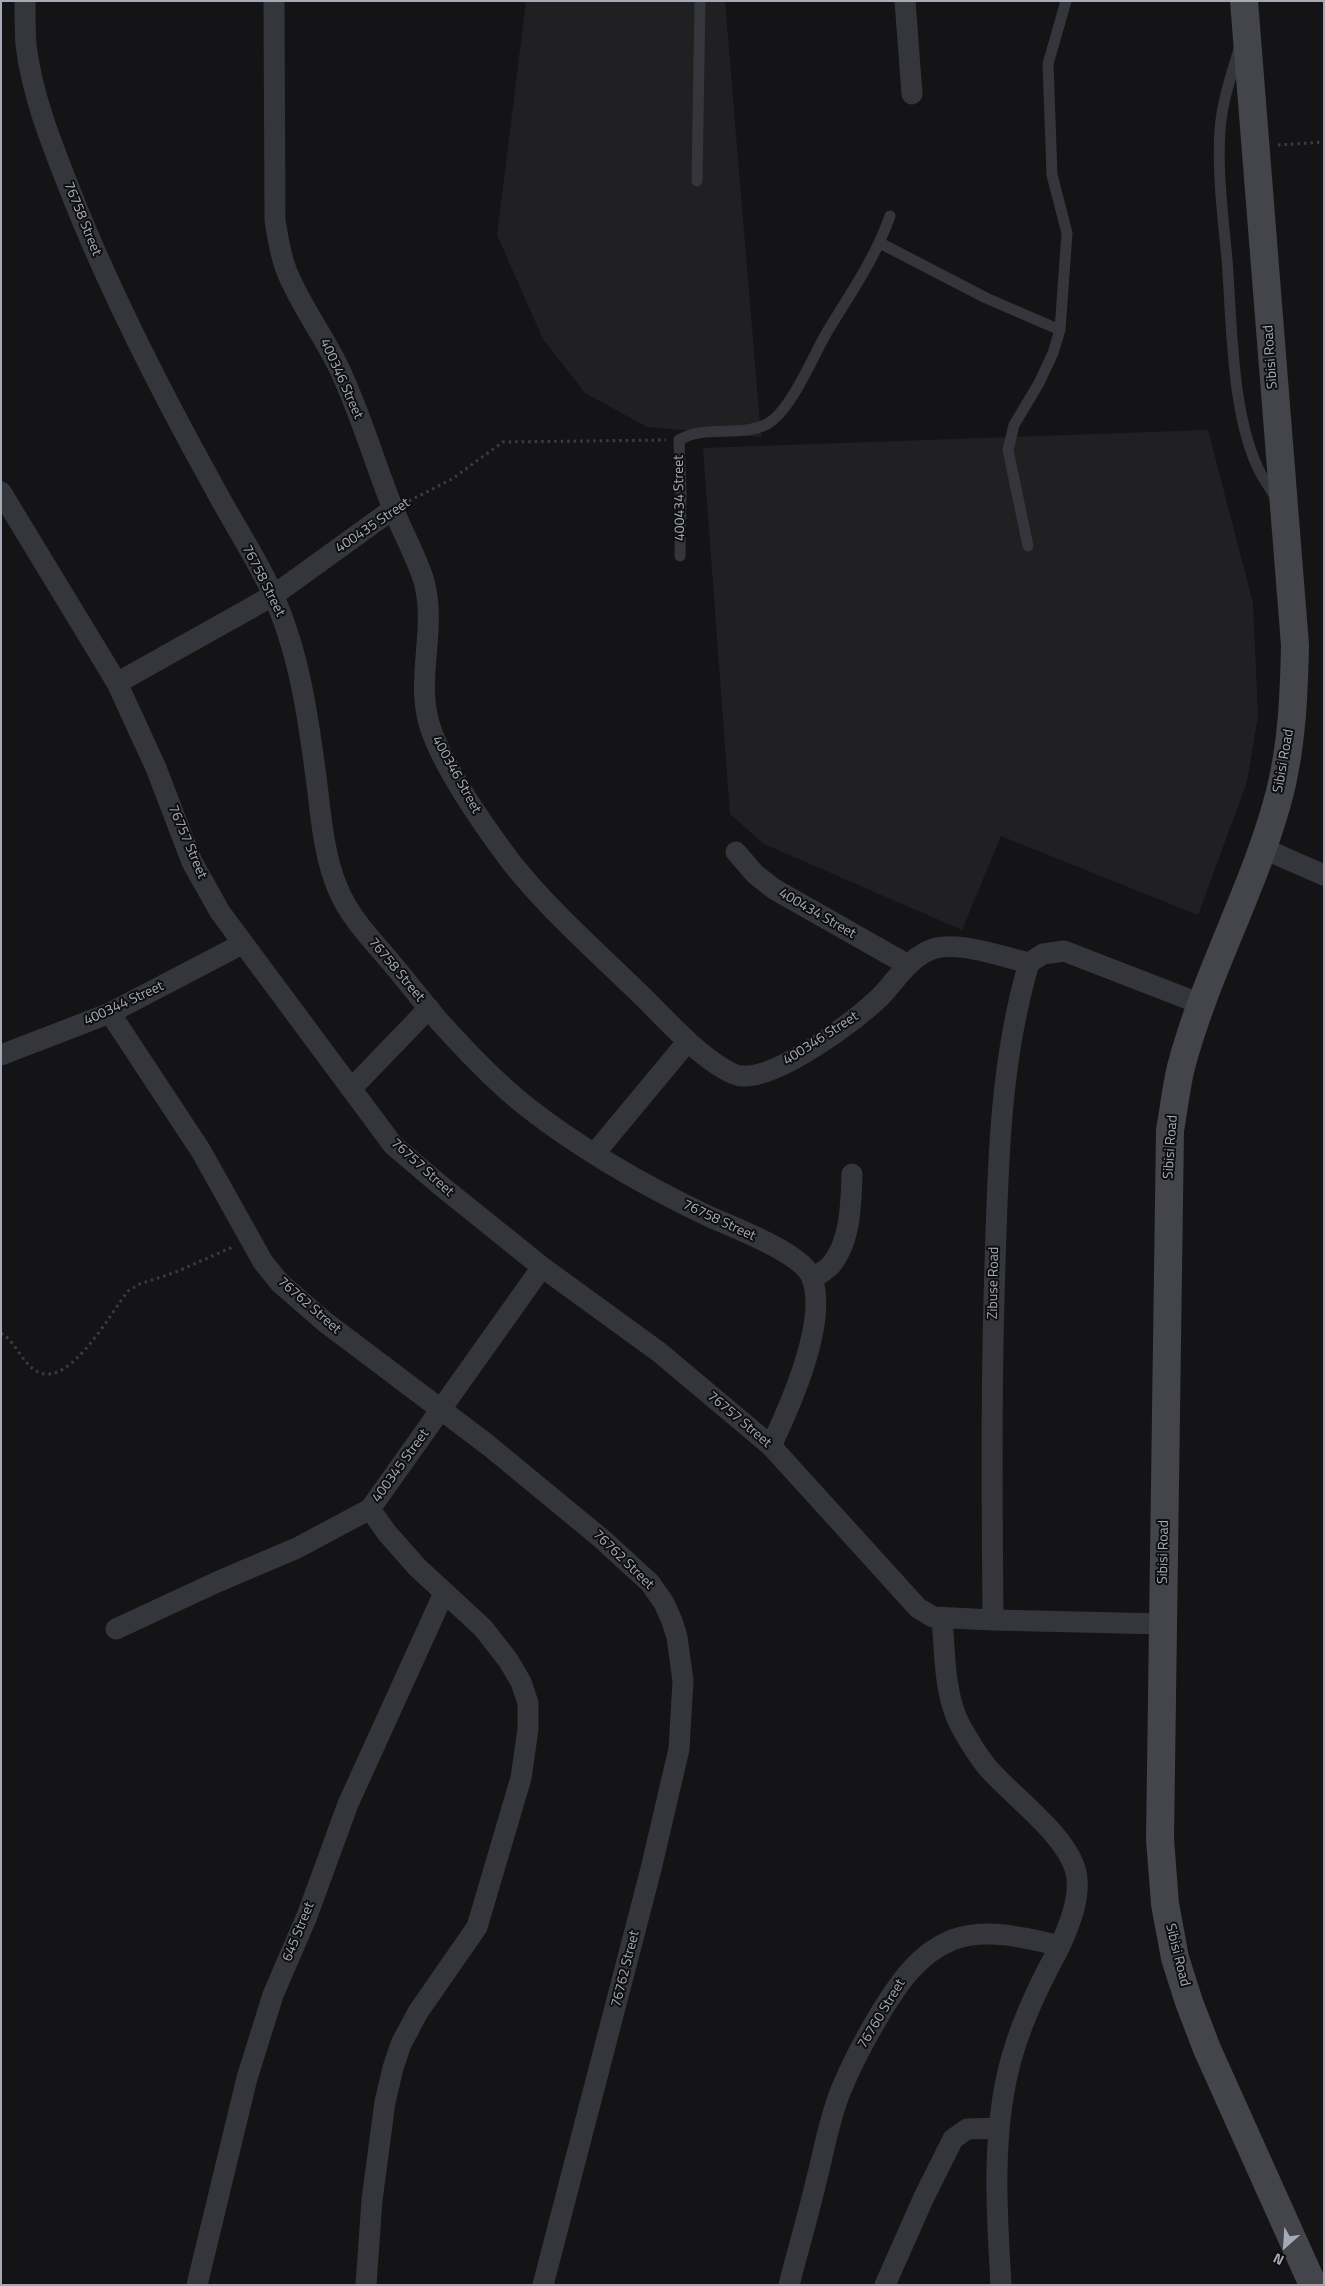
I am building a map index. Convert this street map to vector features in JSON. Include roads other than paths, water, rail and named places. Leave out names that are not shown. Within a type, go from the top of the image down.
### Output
[{"type":"street","name":"76758 Street","points":[[25,1],[26,45],[33,81],[57,156],[100,262],[149,367],[274,595],[292,644],[306,711],[330,867],[339,893],[362,928],[429,1008],[487,1072],[525,1106],[650,1187],[784,1252],[807,1269],[812,1279]]},
{"type":"street","name":"400346 Street","points":[[274,1],[275,220],[280,250],[298,296],[326,341],[341,372],[393,509],[423,580],[429,608],[429,634],[423,694],[427,717],[443,757],[473,807],[512,863],[572,928],[688,1041],[722,1069],[739,1076],[756,1076],[775,1069],[810,1049],[864,1011],[908,965],[925,952],[947,947],[1029,963]]},
{"type":"street","points":[[905,1],[912,94]]},
{"type":"street","name":"Sibisi Road","points":[[1245,14],[1295,645],[1294,689],[1290,740],[1280,792],[1262,848],[1201,1004],[1181,1068],[1170,1130],[1160,1839],[1165,1904],[1175,1958],[1207,2049],[1313,2285]]},
{"type":"street","name":"76757 Street","points":[[1,492],[116,683],[156,768],[192,862],[220,912],[393,1144],[440,1186],[542,1267],[659,1352],[771,1446],[908,1599],[924,1613],[942,1618],[993,1620]]},
{"type":"street","name":"400435 Street","points":[[116,683],[274,595],[393,509]]},
{"type":"street","points":[[1262,848],[1324,875]]},
{"type":"street","name":"400434 Street","points":[[736,852],[755,874],[774,890],[908,965]]},
{"type":"street","name":"400344 Street","points":[[1,1055],[110,1012],[242,944]]},
{"type":"street","points":[[1029,963],[1043,954],[1064,951],[1080,955],[1201,1004]]},
{"type":"street","name":"Zibuse Road","points":[[993,1620],[991,1423],[997,1170],[1007,1064],[1017,1003],[1029,963]]},
{"type":"street","points":[[352,1089],[429,1008]]},
{"type":"street","name":"76762 Street","points":[[110,1012],[201,1152],[263,1262],[280,1283],[303,1304],[442,1408],[602,1539],[650,1583],[664,1603],[672,1621],[677,1637],[683,1681],[679,1749],[668,1800],[543,2285]]},
{"type":"street","points":[[595,1153],[688,1041]]},
{"type":"street","points":[[771,1446],[788,1411],[806,1360],[815,1316],[816,1298],[812,1279],[831,1264],[843,1242],[850,1211],[852,1174]]},
{"type":"street","name":"400345 Street","points":[[116,1629],[217,1582],[297,1548],[370,1509],[542,1267]]},
{"type":"street","points":[[366,2285],[372,2200],[385,2102],[393,2068],[401,2044],[418,2012],[478,1927],[521,1778],[528,1729],[528,1703],[521,1682],[508,1660],[483,1628],[444,1593],[387,1533],[370,1509]]},
{"type":"street","name":"645 Street","points":[[197,2285],[247,2078],[273,1995],[307,1916],[348,1804],[444,1593]]},
{"type":"street","points":[[942,1618],[949,1692],[959,1724],[974,1750],[989,1769],[1039,1819],[1068,1854],[1076,1873],[1075,1902],[1070,1924],[1042,1980],[1018,2037],[1007,2074],[999,2128],[996,2167],[1001,2285]]},
{"type":"street","points":[[993,1620],[1163,1624]]},
{"type":"street","name":"76760 Street","points":[[789,2285],[830,2121],[841,2090],[876,2020],[909,1971],[942,1945],[976,1935],[1026,1938],[1060,1946]]},
{"type":"street","points":[[885,2285],[924,2197],[953,2139],[967,2130],[999,2128]]},
{"type":"lane","points":[[698,181],[700,1]]},
{"type":"lane","points":[[1028,546],[1008,450],[1014,425],[1039,383],[1053,353],[1060,330],[1067,233],[1052,175],[1048,64],[1066,1]]},
{"type":"lane","points":[[1245,14],[1224,98],[1220,131],[1220,165],[1225,236],[1239,400],[1249,442],[1260,473],[1284,510]]},
{"type":"lane","points":[[890,216],[880,243],[970,290],[1060,330]]},
{"type":"lane","name":"400434 Street","points":[[680,556],[681,494],[679,440],[692,434],[738,430],[766,424],[783,410],[880,243]]}]
